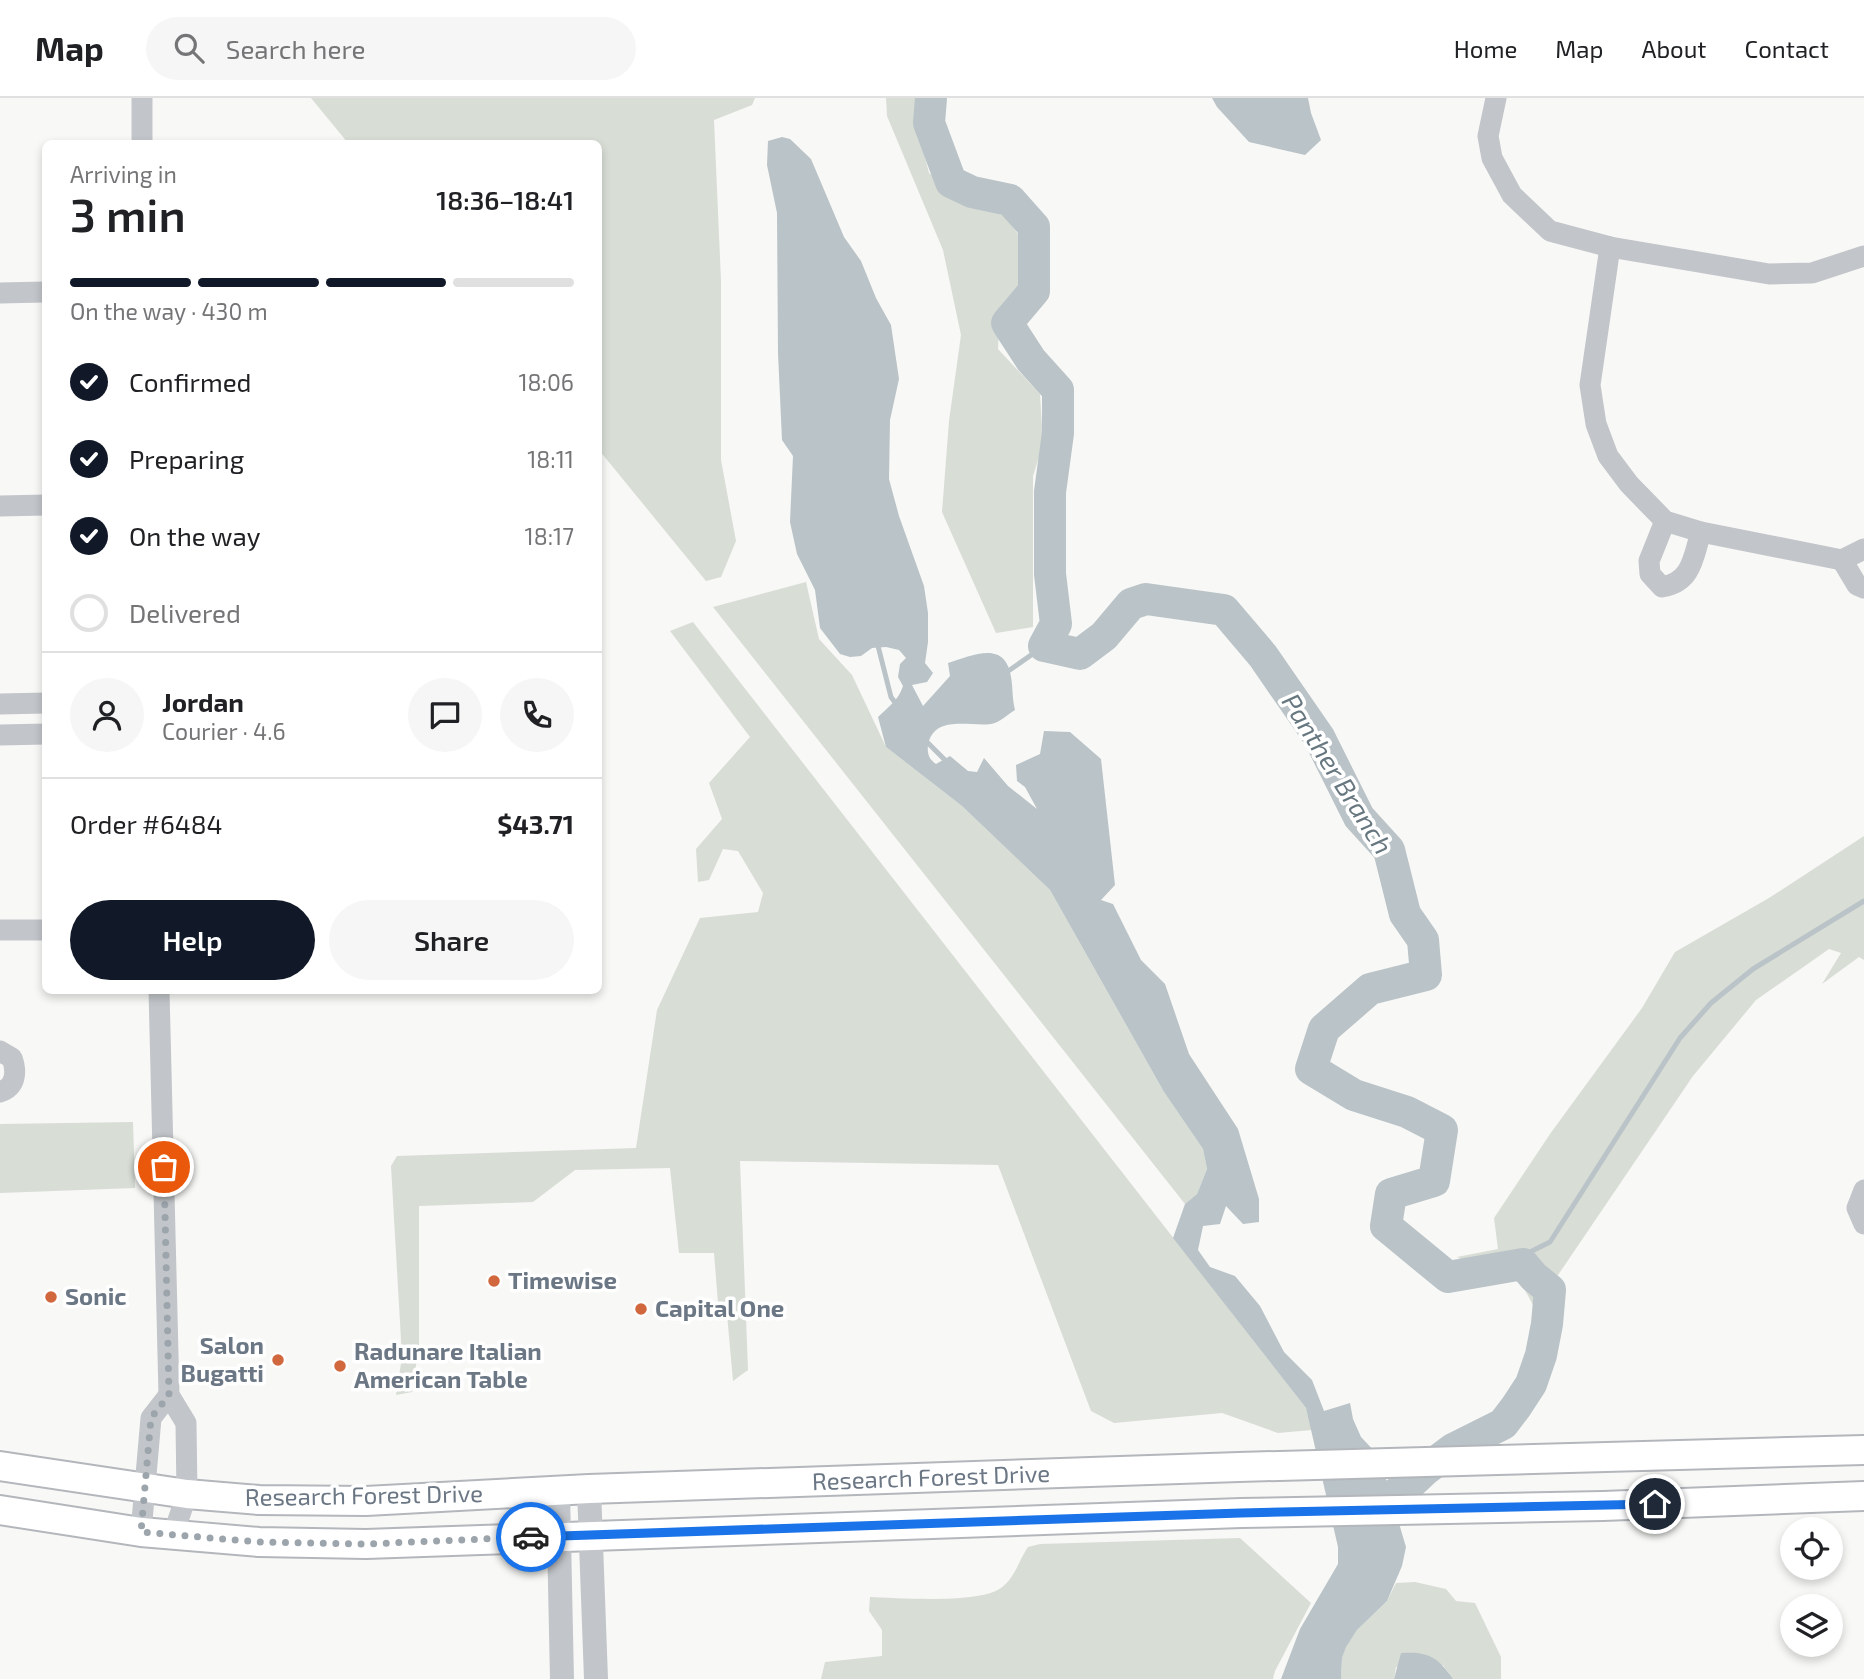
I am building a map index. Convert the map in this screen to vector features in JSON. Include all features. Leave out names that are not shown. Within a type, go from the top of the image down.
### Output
[{"type":"main road","name":"Research Forest Drive","points":[[0,1466],[146,1490],[187,1494],[259,1500],[366,1501],[589,1489],[1239,1467],[1864,1450]]},
{"type":"main road","name":"Research Forest Drive","points":[[0,1510],[173,1535],[258,1542],[366,1544],[1241,1513],[1603,1506],[1864,1496]]},
{"type":"street","points":[[142,98],[142,140]]},
{"type":"street","points":[[1496,98],[1488,136],[1492,158],[1512,195],[1550,231],[1610,247],[1769,274],[1812,273],[1864,256]]},
{"type":"street","points":[[1610,247],[1590,385],[1596,424],[1608,456],[1629,484],[1665,521],[1701,532],[1842,560],[1864,549]]},
{"type":"street","points":[[0,293],[42,292]]},
{"type":"street","points":[[0,506],[42,505]]},
{"type":"street","points":[[1665,521],[1649,561],[1650,574],[1662,587],[1677,584],[1688,572],[1701,532]]},
{"type":"street","points":[[1842,560],[1857,586],[1864,588]]},
{"type":"street","points":[[0,704],[42,703]]},
{"type":"street","points":[[0,735],[42,734]]},
{"type":"street","points":[[0,930],[42,930]]},
{"type":"street","points":[[159,994],[169,1395],[186,1423],[187,1494],[173,1535]]},
{"type":"street","points":[[0,1051],[12,1058],[15,1067],[14,1079],[8,1090],[0,1092]]},
{"type":"street","points":[[1864,1190],[1857,1208],[1864,1224]]},
{"type":"street","points":[[141,1532],[151,1418],[169,1395]]},
{"type":"street","points":[[589,1489],[596,1679]]},
{"type":"street","points":[[558,1491],[562,1679]]},
{"type":"shaded area","points":[[311,98],[755,98],[752,105],[714,120],[721,281],[721,460],[736,541],[721,577],[706,581],[602,454],[602,140],[346,140]]},
{"type":"shaded area","points":[[886,98],[917,98],[918,129],[929,173],[962,199],[1001,211],[1027,246],[1023,284],[1000,307],[998,349],[1040,394],[1043,444],[1033,476],[1033,627],[996,633],[942,512],[949,421],[961,335],[943,250],[887,116]]},
{"type":"shaded area","points":[[1212,98],[1308,98],[1321,140],[1305,155],[1249,142]]},
{"type":"shaded area","points":[[782,137],[790,139],[811,159],[844,237],[861,261],[876,298],[891,325],[899,379],[890,420],[889,479],[924,586],[928,613],[925,663],[933,673],[927,682],[912,685],[923,706],[950,676],[948,663],[986,653],[1002,658],[1008,665],[1011,677],[1015,710],[994,723],[954,724],[937,729],[928,745],[929,756],[936,764],[950,756],[968,771],[977,772],[984,758],[1008,786],[1037,809],[1025,787],[1017,781],[1016,765],[1040,754],[1044,731],[1070,732],[1101,759],[1115,885],[1101,900],[1113,904],[1141,960],[1165,984],[1189,1054],[1238,1129],[1259,1199],[1259,1222],[1243,1224],[1226,1206],[1220,1224],[1203,1226],[1198,1250],[1210,1267],[1235,1276],[1260,1306],[1284,1352],[1312,1380],[1324,1411],[1350,1403],[1361,1437],[1379,1456],[1406,1547],[1402,1566],[1387,1601],[1357,1630],[1346,1647],[1342,1658],[1341,1679],[1281,1679],[1300,1629],[1338,1564],[1338,1547],[1306,1408],[1173,1238],[1185,1204],[1197,1194],[1207,1169],[1203,1149],[1164,1092],[1050,890],[962,806],[886,747],[878,717],[899,696],[903,686],[898,677],[900,664],[906,658],[899,650],[886,647],[872,648],[861,656],[840,654],[820,628],[815,590],[797,554],[790,522],[793,456],[782,440],[777,213],[767,165],[768,141]]},
{"type":"shaded area","points":[[806,582],[819,639],[852,675],[886,747],[962,806],[1050,890],[1164,1092],[1203,1149],[1207,1169],[1197,1194],[1185,1204],[713,607]]},
{"type":"shaded area","points":[[693,622],[1306,1408],[1312,1430],[1278,1433],[1222,1413],[1114,1423],[1091,1411],[998,1165],[740,1161],[748,1370],[733,1381],[726,1303],[718,1303],[714,1253],[679,1253],[670,1168],[575,1170],[533,1202],[419,1206],[419,1346],[412,1392],[396,1395],[402,1357],[391,1166],[397,1156],[636,1148],[657,1010],[700,918],[758,912],[763,893],[738,851],[723,849],[709,880],[698,882],[696,849],[722,819],[709,783],[750,737],[670,631]]},
{"type":"shaded area","points":[[1864,836],[1864,960],[1859,957],[1822,984],[1841,953],[1829,949],[1756,1000],[1693,1076],[1556,1278],[1551,1320],[1541,1320],[1517,1275],[1469,1278],[1473,1265],[1457,1257],[1498,1249],[1494,1218],[1550,1134],[1642,1008],[1675,952],[1769,898]]},
{"type":"shaded area","points":[[133,1122],[135,1188],[0,1193],[0,1124]]},
{"type":"shaded area","points":[[1240,1538],[1311,1603],[1273,1679],[821,1679],[825,1662],[882,1656],[882,1630],[869,1611],[870,1597],[938,1599],[990,1593],[1001,1588],[1010,1579],[1028,1547],[1040,1544]]},
{"type":"shaded area","points":[[1415,1582],[1446,1589],[1456,1601],[1475,1603],[1501,1657],[1501,1679],[1453,1679],[1443,1665],[1396,1667],[1394,1679],[1341,1679],[1342,1658],[1346,1646],[1357,1630],[1387,1601],[1396,1583]]},
{"type":"shaded area","points":[[1401,1653],[1418,1653],[1432,1657],[1453,1679],[1394,1679]]},
{"type":"waterway","name":"Panther Branch","points":[[931,98],[929,123],[951,182],[972,192],[1010,200],[1034,227],[1034,291],[1007,323],[1031,360],[1058,390],[1058,433],[1050,492],[1050,574],[1056,624],[1044,646],[1080,654],[1104,636],[1131,604],[1146,599],[1224,610],[1263,656],[1319,737],[1359,817],[1389,850],[1405,914],[1423,940],[1426,975],[1370,989],[1324,1029],[1311,1069],[1354,1095],[1407,1112],[1442,1130],[1434,1181],[1391,1194],[1386,1226],[1448,1277],[1523,1264],[1550,1290],[1541,1355],[1531,1384],[1516,1407],[1503,1424],[1453,1449],[1406,1488],[1391,1496],[1372,1535]]},
{"type":"waterway","points":[[877,642],[891,697],[899,708]]},
{"type":"waterway","points":[[1004,674],[1044,646]]},
{"type":"waterway","points":[[925,740],[950,765]]},
{"type":"waterway","points":[[1523,1264],[1530,1252],[1550,1242],[1680,1038],[1711,1003],[1753,969],[1864,901]]},
{"type":"way so far","points":[[164,1167],[169,1395],[151,1418],[141,1532],[258,1542],[366,1544],[531,1537]]},
{"type":"place","name":"Timewise","points":[[494,1281]]},
{"type":"place","name":"Sonic","points":[[51,1297]]},
{"type":"place","name":"Capital One","points":[[641,1309]]},
{"type":"place","name":"Salon Bugatti","points":[[278,1360]]},
{"type":"place","name":"Radunare Italian American Table","points":[[340,1366]]},
{"type":"route","points":[[531,1537],[1241,1513],[1655,1504]]}]
